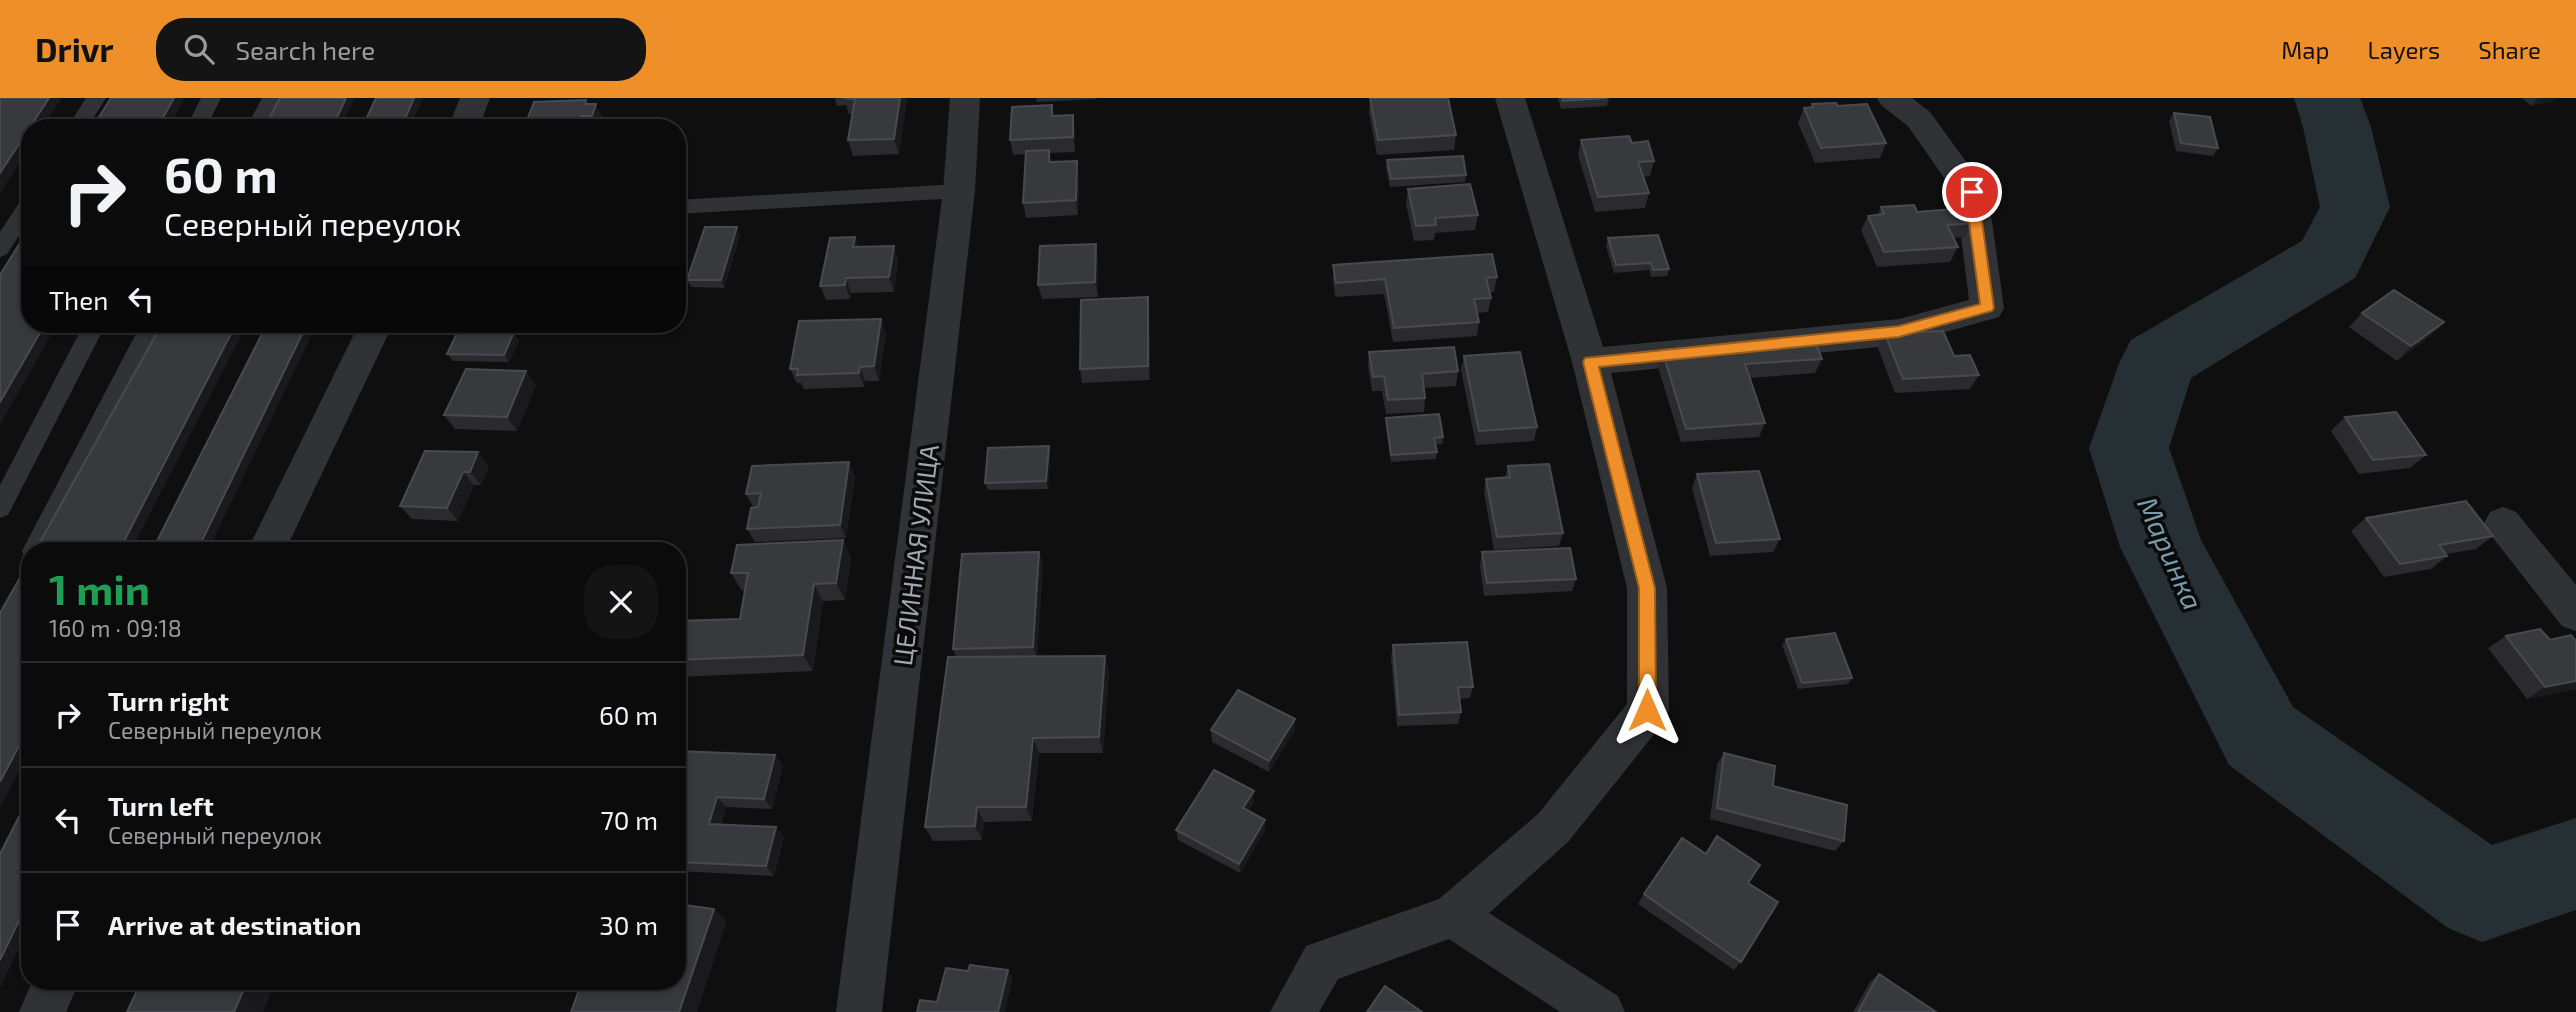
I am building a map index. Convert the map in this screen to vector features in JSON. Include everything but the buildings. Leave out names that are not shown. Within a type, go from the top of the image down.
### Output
[{"type":"street","points":[[467,119],[475,98]]},
{"type":"street","name":"ЦЕЛИННАЯ УЛИЦА","points":[[859,1012],[959,191],[965,98]]},
{"type":"street","points":[[1293,1012],[1322,962],[1452,916],[1553,828],[1647,710],[1647,588],[1590,362],[1510,98]]},
{"type":"street","points":[[1590,362],[1899,332],[1987,308],[1972,192],[1919,119],[1892,98]]},
{"type":"street","points":[[270,542],[372,333]]},
{"type":"street","points":[[2503,523],[2576,614]]},
{"type":"street","points":[[1452,916],[1602,1012]]},
{"type":"street","points":[[42,1012],[53,990]]},
{"type":"lane","points":[[83,119],[96,98]]},
{"type":"lane","points":[[200,119],[211,98]]},
{"type":"lane","points":[[261,119],[272,98]]},
{"type":"lane","points":[[686,206],[959,191]]},
{"type":"lane","points":[[0,249],[21,216]]},
{"type":"lane","points":[[0,508],[90,333]]},
{"type":"lane","points":[[39,542],[147,333]]},
{"type":"waterway","name":"Маринка","points":[[2327,98],[2337,127],[2355,207],[2329,259],[2158,361],[2129,448],[2162,547],[2261,736],[2482,895],[2576,864]]},
{"type":"route","points":[[1647,710],[1647,588],[1590,362],[1899,332],[1987,308],[1972,192]]}]
